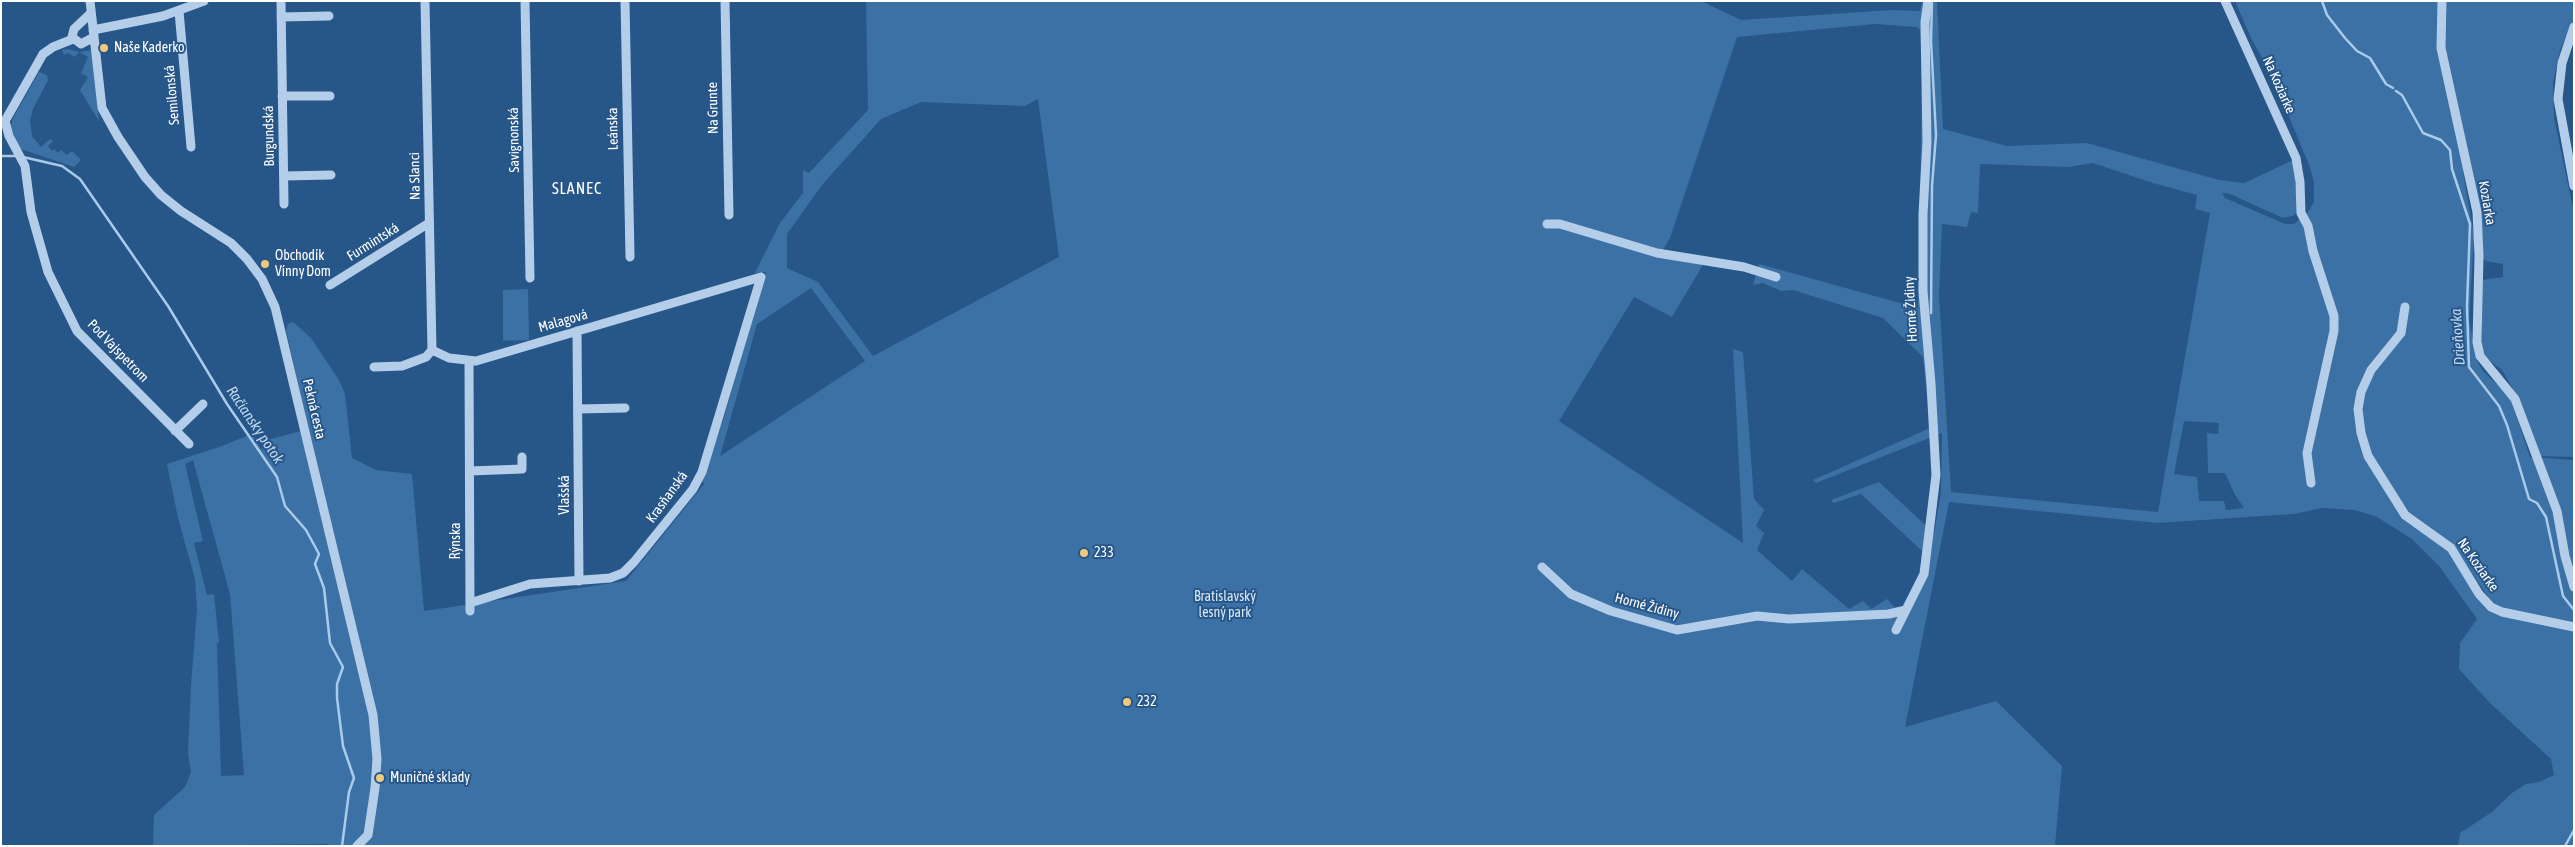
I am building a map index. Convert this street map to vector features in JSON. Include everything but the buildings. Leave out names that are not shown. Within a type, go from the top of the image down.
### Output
[{"type":"street","name":"Pekná cesta","points":[[90,1],[102,108],[133,161],[161,195],[181,212],[230,244],[247,259],[262,279],[275,307],[373,715],[378,759],[375,788],[368,835],[357,846]]},
{"type":"street","points":[[91,13],[74,30],[73,39],[81,44],[93,33],[179,11],[204,1]]},
{"type":"street","name":"Burgundská","points":[[280,1],[284,204]]},
{"type":"street","name":"Na Slanci","points":[[425,1],[432,350]]},
{"type":"street","name":"Savignonská","points":[[525,1],[530,278]]},
{"type":"street","name":"Leánska","points":[[625,1],[630,257]]},
{"type":"street","name":"Na Grunte","points":[[725,1],[729,215]]},
{"type":"street","name":"Horné Židiny","points":[[1896,630],[1924,574],[1936,475],[1936,452],[1922,291],[1923,214],[1927,142],[1925,22],[1928,1]]},
{"type":"street","name":"Na Koziarke","points":[[2225,1],[2296,158],[2300,182],[2300,213],[2308,226],[2335,323],[2309,443],[2307,460],[2311,483]]},
{"type":"street","name":"Koziarka","points":[[2442,1],[2441,48],[2477,212],[2479,351],[2483,361],[2515,399],[2557,511],[2565,556],[2574,587]]},
{"type":"street","name":"Semilonská","points":[[179,11],[190,148]]},
{"type":"street","points":[[281,17],[329,16]]},
{"type":"street","points":[[2574,27],[2562,63],[2558,99],[2574,186]]},
{"type":"street","name":"Pod Vajspetrom","points":[[73,39],[49,49],[43,54],[5,121],[13,144],[24,164],[31,212],[48,272],[77,331],[189,444]]},
{"type":"street","name":"Burgundská","points":[[282,96],[330,96]]},
{"type":"street","name":"Burgundská","points":[[284,176],[332,174]]},
{"type":"street","name":"Furmintská","points":[[330,285],[429,223]]},
{"type":"street","points":[[1547,224],[1560,224],[1657,253],[1744,267],[1776,277]]},
{"type":"street","name":"Malagová","points":[[432,350],[449,358],[469,362],[761,277]]},
{"type":"street","name":"Krasňanská","points":[[470,607],[530,584],[610,578],[628,569],[696,484],[704,466],[761,277]]},
{"type":"street","name":"Na Koziarke","points":[[2405,307],[2401,333],[2371,370],[2361,392],[2358,409],[2363,443],[2368,456],[2404,515],[2451,548],[2479,594],[2491,607],[2502,612],[2574,627]]},
{"type":"street","name":"Vlašská","points":[[577,331],[579,581]]},
{"type":"street","points":[[374,367],[402,366],[426,357],[432,350]]},
{"type":"street","name":"Rýnska","points":[[469,362],[470,607]]},
{"type":"street","points":[[175,431],[203,404]]},
{"type":"street","points":[[578,409],[625,408]]},
{"type":"street","points":[[470,471],[522,469],[522,457]]},
{"type":"street","name":"Horné Židiny","points":[[1542,567],[1571,594],[1611,611],[1677,630],[1757,616],[1789,619],[1889,614],[1906,610]]},
{"type":"green space","name":"Bratislavský lesný park","points":[[866,1],[1701,1],[1741,20],[1893,10],[1920,11],[1922,1],[1937,1],[1943,129],[2007,146],[2087,143],[2219,180],[2244,183],[2293,160],[2298,211],[2293,216],[2283,218],[2230,194],[2222,193],[2225,198],[2285,224],[2294,224],[2308,212],[2314,202],[2314,182],[2309,165],[2271,73],[2252,40],[2235,1],[2574,1],[2574,20],[2560,50],[2553,83],[2554,118],[2574,213],[2574,457],[2540,456],[2515,393],[2502,370],[2482,355],[2482,280],[2503,277],[2503,264],[2486,261],[2483,258],[2481,211],[2471,172],[2463,172],[2474,236],[2469,319],[2476,358],[2482,370],[2510,397],[2530,457],[2574,460],[2574,846],[2458,846],[2460,833],[2492,812],[2512,793],[2526,784],[2539,782],[2554,775],[2551,759],[2490,703],[2459,669],[2460,643],[2477,619],[2439,566],[2412,539],[2377,517],[2355,510],[2322,508],[2294,514],[2157,523],[1949,502],[1905,727],[1996,701],[2062,766],[2055,846],[328,846],[329,844],[153,846],[154,815],[185,787],[191,772],[188,753],[197,609],[195,579],[178,518],[167,464],[252,434],[261,449],[267,440],[301,431],[306,418],[286,330],[288,324],[293,322],[311,338],[339,380],[345,394],[352,458],[376,470],[412,474],[424,611],[626,581],[704,484],[702,480],[725,414],[766,272],[755,273],[780,223],[803,193],[803,170],[809,173],[868,110]],"holes":[[[1875,24],[1917,27],[1920,30],[1922,83],[1918,308],[1759,264],[1753,285],[1763,283],[1781,291],[1793,290],[1883,318],[1923,357],[1930,428],[1813,480],[1816,483],[1942,433],[1941,493],[1934,533],[1879,482],[1831,500],[1834,503],[1861,494],[1922,551],[1920,572],[1902,607],[1895,608],[1887,599],[1871,609],[1863,601],[1849,609],[1802,569],[1792,581],[1757,550],[1764,533],[1756,526],[1764,510],[1754,499],[1743,352],[1733,349],[1743,543],[1559,421],[1634,297],[1672,317],[1704,263],[1660,255],[1670,238],[1737,37]],[[1038,99],[1059,257],[873,356],[818,282],[787,268],[787,234],[822,185],[881,119],[921,102],[1025,106]],[[2093,163],[2197,195],[2195,209],[2210,213],[2158,512],[1951,492],[1939,296],[1942,224],[1967,227],[1971,212],[1978,213],[1980,164],[2068,167]],[[811,288],[865,361],[720,456],[757,324]],[[2184,421],[2219,423],[2218,434],[2207,433],[2208,473],[2225,473],[2235,495],[2244,508],[2226,510],[2224,501],[2199,501],[2197,477],[2174,474]],[[193,460],[230,594],[244,775],[221,776],[217,643],[219,643],[214,594],[207,595],[194,543],[203,541],[185,464]],[[2399,506],[2453,544],[2488,597],[2487,602],[2443,541]]]},
{"type":"green space","points":[[68,49],[79,52],[75,57],[68,53],[64,55],[62,50]]},
{"type":"green space","points":[[91,50],[99,121],[80,90],[88,77],[81,73],[88,57],[79,52]]},
{"type":"green space","points":[[39,72],[47,75],[48,80],[33,109],[30,120],[32,136],[41,147],[50,139],[53,141],[48,146],[52,151],[54,149],[58,153],[61,150],[67,155],[72,151],[81,160],[74,167],[21,149],[14,138],[11,126],[13,118]]},
{"type":"green space","points":[[528,289],[529,340],[503,341],[503,290]]},
{"type":"waterway","points":[[1931,313],[1932,186],[1936,135],[1931,41],[1932,1]]},
{"type":"waterway","name":"Drieňovka","points":[[2322,1],[2327,15],[2345,38],[2357,51],[2370,58],[2386,84],[2393,88]]},
{"type":"waterway","name":"Drieňovka","points":[[2396,91],[2402,95],[2423,133],[2441,140],[2450,150],[2452,169],[2470,224],[2467,306],[2469,367],[2499,406],[2507,425],[2529,499],[2537,503],[2546,517],[2563,596],[2574,610]]},
{"type":"waterway","name":"Račiansky potok","points":[[1,156],[18,156]]},
{"type":"waterway","name":"Račiansky potok","points":[[23,157],[62,166],[80,179],[168,306],[227,404],[277,477],[285,506],[306,530],[319,554],[315,564],[324,588],[330,643],[343,667],[337,684],[337,698],[343,746],[354,778],[349,792],[342,846]]},
{"type":"waterway","points":[[2565,846],[2574,830]]},
{"type":"place","name":"Naše Kaderko","points":[[104,48]]},
{"type":"place","name":"Obchodík Vínny Dom","points":[[265,264]]},
{"type":"place","name":"233","points":[[1084,553]]},
{"type":"place","name":"232","points":[[1127,702]]},
{"type":"place","name":"Muničné sklady","points":[[380,778]]},
{"type":"district","name":"SLANEC","points":[[577,189]]}]
